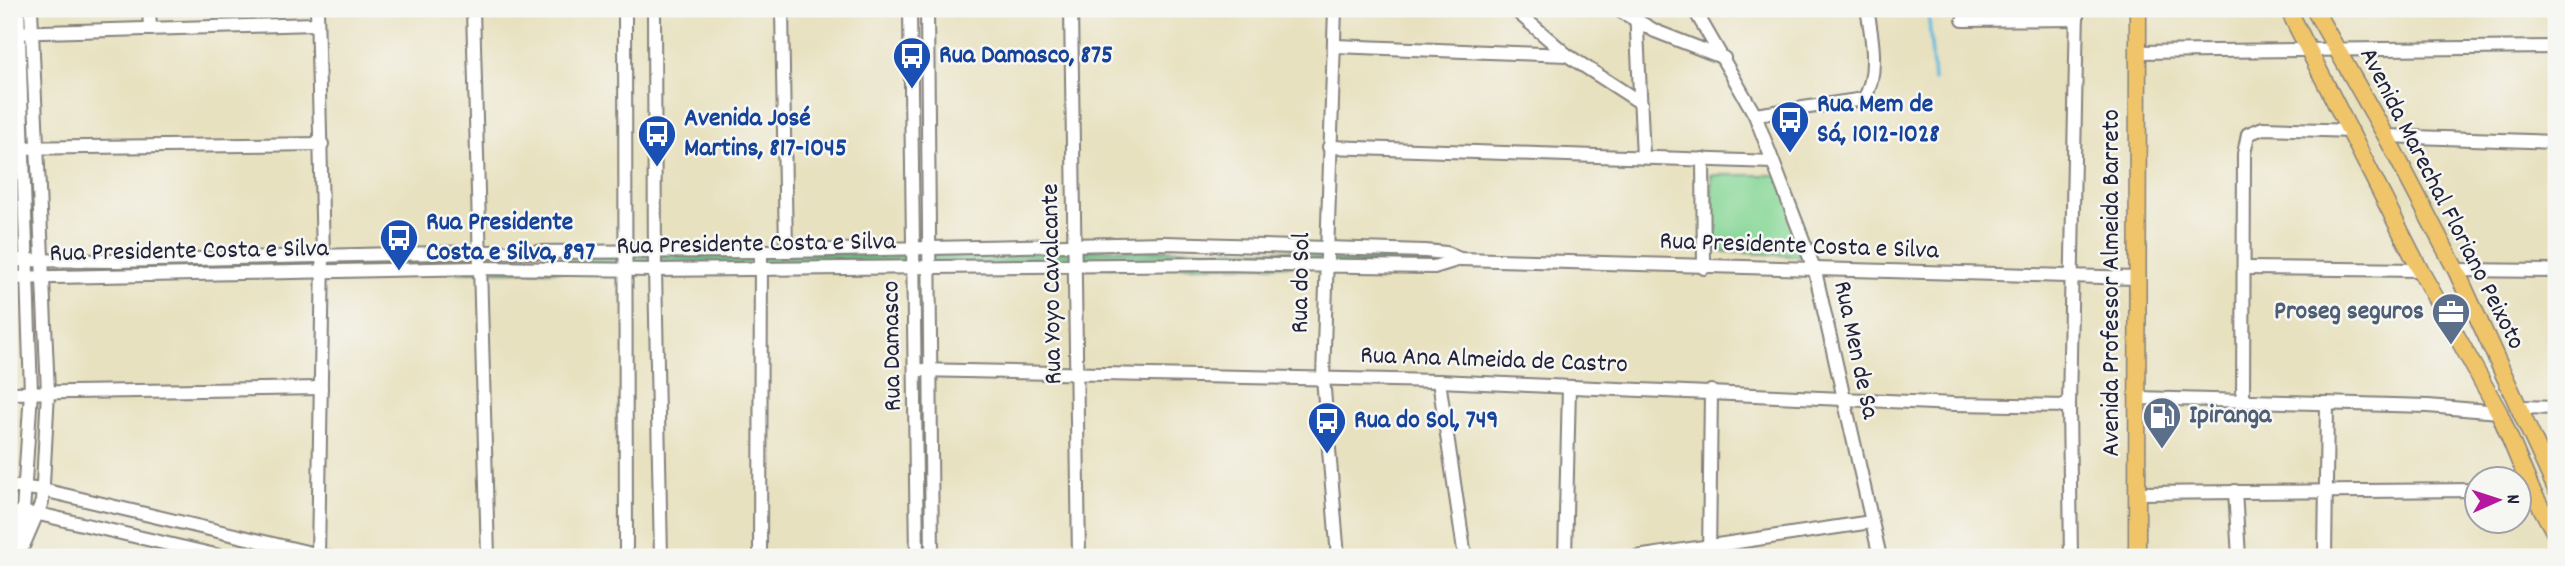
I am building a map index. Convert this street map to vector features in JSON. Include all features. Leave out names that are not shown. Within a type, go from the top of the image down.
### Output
[{"type":"main road","name":"Avenida Professor Almeida Barreto","points":[[2137,557],[2138,9]]},
{"type":"main road","name":"Avenida Marechal Floriano Peixoto","points":[[2288,9],[2420,270],[2499,412],[2517,464]]},
{"type":"main road","name":"Avenida Marechal Floriano Peixoto","points":[[2314,9],[2386,136],[2456,270],[2556,489]]},
{"type":"main road","name":"Avenida Marechal Floriano Peixoto","points":[[2534,502],[2556,534]]},
{"type":"street","points":[[18,9],[31,392],[24,494],[15,514],[21,553]]},
{"type":"street","points":[[21,553],[39,514],[43,490],[48,392],[39,147],[20,33],[31,9]]},
{"type":"street","points":[[149,9],[150,29]]},
{"type":"street","points":[[9,486],[24,494],[43,490],[322,557],[321,388],[324,256],[317,9]]},
{"type":"street","points":[[473,9],[488,557]]},
{"type":"street","points":[[625,9],[626,557]]},
{"type":"street","points":[[654,9],[655,270],[661,557]]},
{"type":"street","points":[[782,9],[786,251]]},
{"type":"street","name":"Rua Damasco","points":[[910,9],[915,266],[932,557]]},
{"type":"street","name":"Rua Damasco","points":[[917,557],[923,371],[930,266],[927,9]]},
{"type":"street","name":"Rua Yoyo Cavalcante","points":[[1071,9],[1079,557]]},
{"type":"street","name":"Rua do Sol","points":[[1335,9],[1323,378],[1338,557]]},
{"type":"street","points":[[1514,9],[1567,54],[1641,103]]},
{"type":"street","points":[[1617,9],[1636,15],[1724,58]]},
{"type":"street","name":"Rua Men de Sa","points":[[1694,9],[1755,115],[1815,271],[1880,557]]},
{"type":"street","points":[[1755,115],[1864,99],[1869,90],[1872,62],[1867,9]]},
{"type":"street","points":[[1963,20],[2077,14],[2069,406],[2071,557]]},
{"type":"street","points":[[1636,15],[1643,157]]},
{"type":"street","points":[[20,33],[316,24]]},
{"type":"street","points":[[1335,46],[1567,54]]},
{"type":"street","points":[[2137,52],[2556,47]]},
{"type":"street","points":[[2244,400],[2244,154],[2248,134],[2263,128],[2352,131]]},
{"type":"street","points":[[2386,136],[2556,142]]},
{"type":"street","points":[[9,148],[322,144]]},
{"type":"street","points":[[1329,147],[1773,162]]},
{"type":"street","points":[[1703,159],[1704,268]]},
{"type":"street","name":"Rua Presidente Costa e Silva","points":[[9,260],[117,261],[478,252],[786,251],[1165,243],[1326,246],[1446,253],[1461,259],[1704,268],[2136,278]]},
{"type":"street","points":[[760,557],[761,251]]},
{"type":"street","name":"Rua Presidente Costa e Silva","points":[[9,278],[478,268],[761,270],[915,266],[1441,267],[1461,259]]},
{"type":"street","points":[[2246,268],[2420,270]]},
{"type":"street","points":[[2456,270],[2556,271]]},
{"type":"street","name":"Rua Ana Almeida de Castro","points":[[923,371],[1439,381],[1711,391],[1955,404],[2069,406]]},
{"type":"street","points":[[1439,381],[1465,557]]},
{"type":"street","points":[[1565,557],[1569,387]]},
{"type":"street","points":[[9,393],[321,388]]},
{"type":"street","points":[[1709,552],[1711,391]]},
{"type":"street","points":[[2137,398],[2327,403],[2499,412]]},
{"type":"street","points":[[2325,557],[2327,403]]},
{"type":"street","points":[[2518,407],[2556,408]]},
{"type":"street","points":[[2137,493],[2464,490]]},
{"type":"street","points":[[2235,491],[2239,557]]},
{"type":"street","points":[[15,514],[39,514],[224,557]]},
{"type":"street","points":[[1637,557],[1709,552],[1871,522]]},
{"type":"green space","points":[[1711,175],[1782,175],[1810,257],[1716,251]]},
{"type":"green space","points":[[1068,249],[1320,250],[1444,255],[1443,264],[9,275],[9,263]]},
{"type":"waterway","points":[[1928,9],[1934,80]]},
{"type":"place","name":"Rua Damasco, 875","points":[[912,90]]},
{"type":"place","name":"Rua Mem de Sá, 1012-1028","points":[[1790,154]]},
{"type":"place","name":"Avenida José Martins, 817-1045","points":[[657,168]]},
{"type":"place","name":"Rua Presidente Costa e Silva, 897","points":[[399,272]]},
{"type":"place","name":"Proseg seguros","points":[[2451,346]]},
{"type":"place","name":"Ipiranga","points":[[2162,450]]},
{"type":"place","name":"Rua do Sol, 749","points":[[1327,455]]}]
